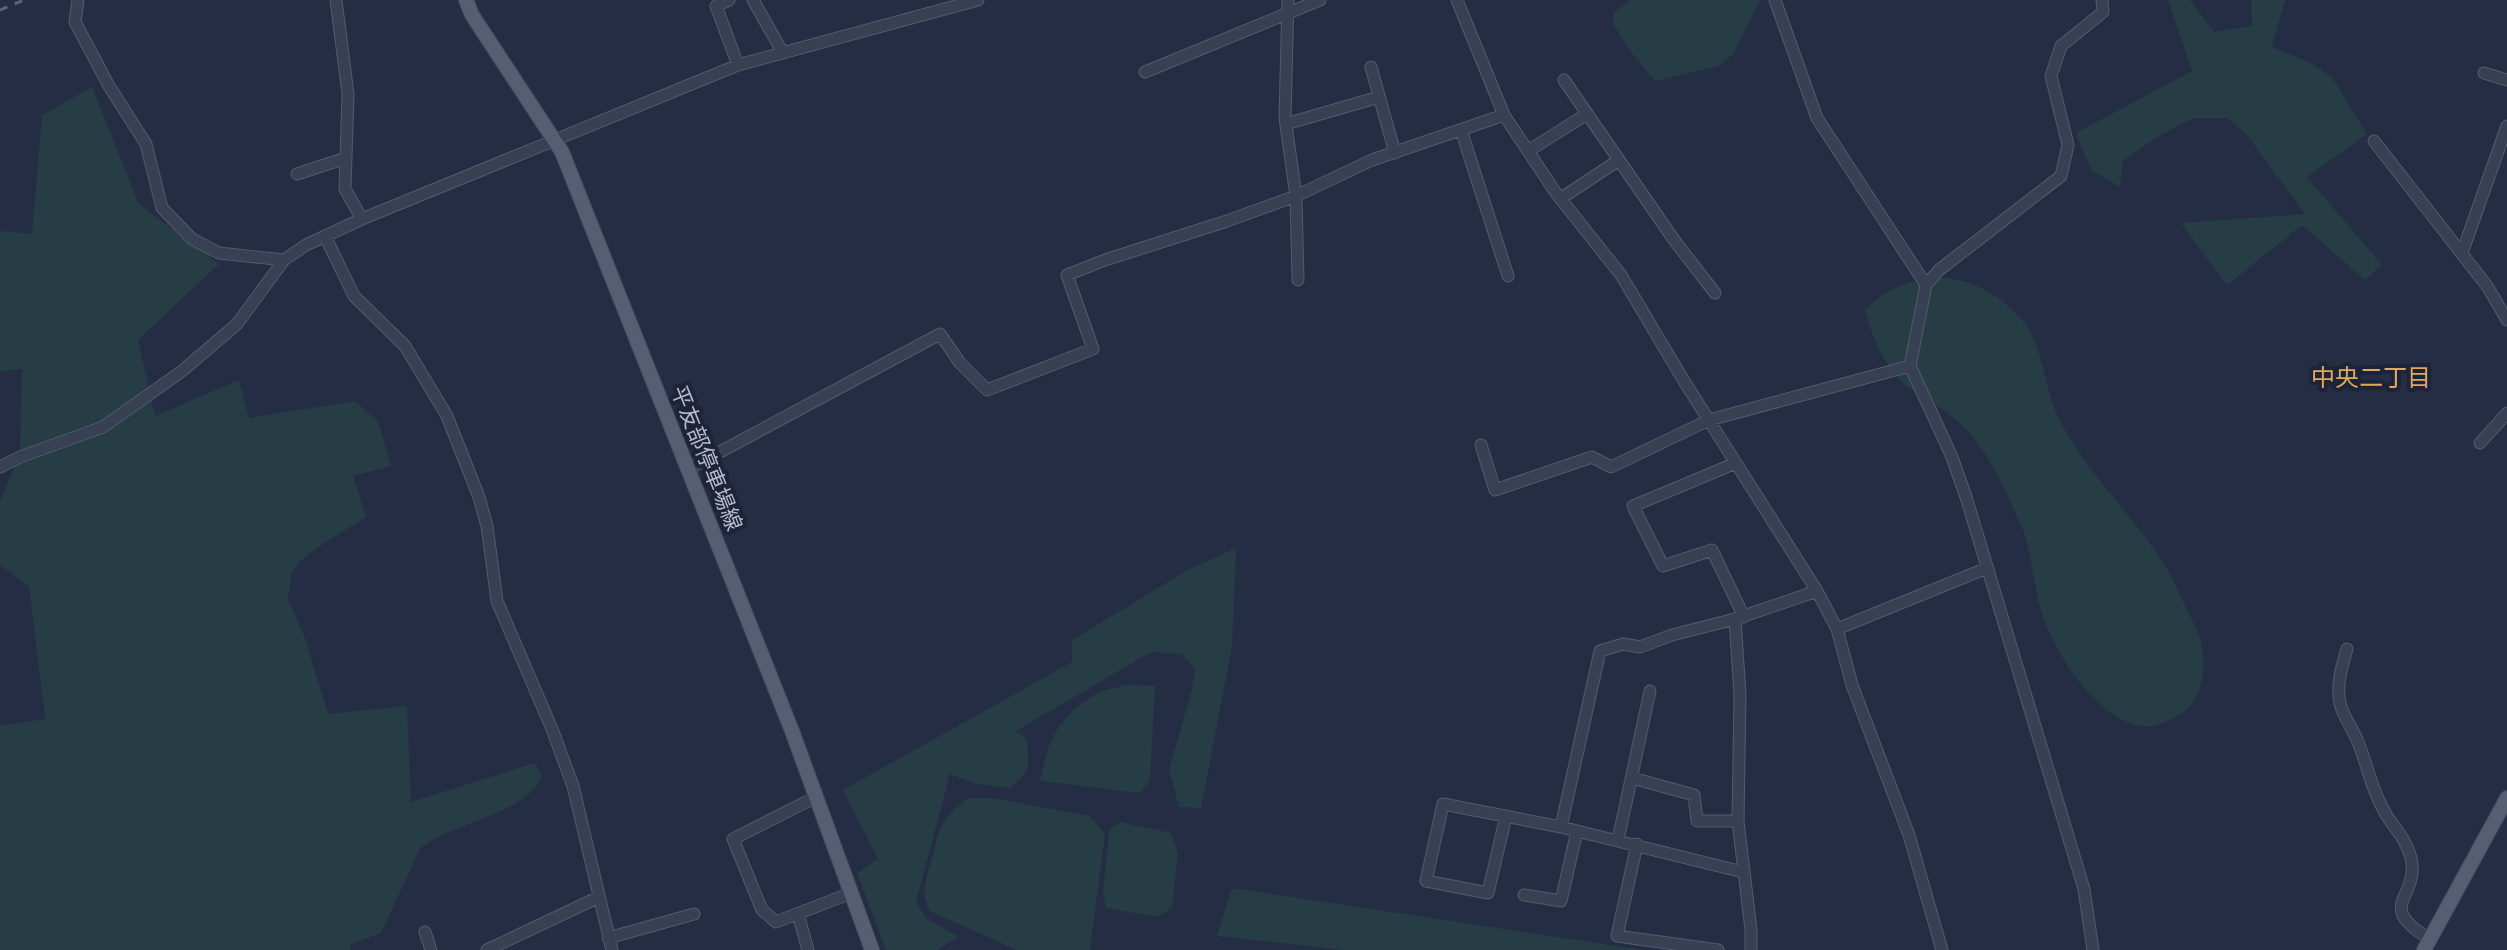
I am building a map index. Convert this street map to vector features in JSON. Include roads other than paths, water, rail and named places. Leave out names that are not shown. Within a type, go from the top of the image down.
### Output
[{"type":"main road","name":"平友部停車場線","points":[[466,0],[472,15],[562,152],[816,797],[872,950]]},
{"type":"main road","points":[[2427,945],[2507,798]]},
{"type":"street","points":[[78,0],[75,22],[109,86],[146,144],[162,208],[192,239],[219,253],[284,260]]},
{"type":"street","points":[[336,0],[348,94],[345,189],[362,219]]},
{"type":"street","points":[[729,0],[716,6],[738,65]]},
{"type":"street","points":[[753,0],[783,53]]},
{"type":"street","points":[[0,467],[103,427],[182,371],[237,324],[284,260],[306,245],[362,219],[738,65],[978,0]]},
{"type":"street","points":[[1145,72],[1288,6],[1320,0]]},
{"type":"street","points":[[1457,0],[1504,115],[1560,199],[1621,275],[1817,591],[1837,629],[1852,685],[1909,835],[1942,950]]},
{"type":"street","points":[[1775,0],[1817,118],[1926,285]]},
{"type":"street","points":[[2093,950],[2084,889],[1987,568],[1952,457],[1910,366],[1926,285],[1939,270],[2061,176],[2068,145],[2051,76],[2061,46],[2103,12],[2102,0]]},
{"type":"street","points":[[1288,6],[1286,124],[1296,196],[1298,280]]},
{"type":"street","points":[[1371,67],[1395,153]]},
{"type":"street","points":[[2484,73],[2507,80]]},
{"type":"street","points":[[1564,80],[1674,240],[1715,293]]},
{"type":"street","points":[[1286,124],[1379,97]]},
{"type":"street","points":[[1528,151],[1587,114]]},
{"type":"street","points":[[688,469],[940,334],[960,363],[987,390],[1093,349],[1067,275],[1296,196],[1372,160],[1504,115]]},
{"type":"street","points":[[2462,253],[2507,126]]},
{"type":"street","points":[[1461,130],[1508,276]]},
{"type":"street","points":[[2374,141],[2487,286],[2506,318]]},
{"type":"street","points":[[297,174],[346,158]]},
{"type":"street","points":[[1560,199],[1619,160]]},
{"type":"street","points":[[325,236],[354,296],[405,346],[447,416],[487,526],[497,601],[573,786],[612,950]]},
{"type":"street","points":[[1481,445],[1495,490],[1592,457],[1611,467],[1709,420],[1910,366]]},
{"type":"street","points":[[2480,443],[2507,413]]},
{"type":"street","points":[[1736,463],[1633,506],[1663,566],[1712,550],[1740,618],[1738,821],[1751,950]]},
{"type":"street","points":[[1837,629],[1987,568]]},
{"type":"street","points":[[1561,827],[1600,651],[1623,644],[1640,647],[1672,635],[1740,618],[1817,591]]},
{"type":"street","points":[[2347,649],[2339,687],[2340,704],[2358,742],[2369,780],[2386,815],[2410,851],[2413,865],[2402,901],[2402,917],[2427,945]]},
{"type":"street","points":[[1618,840],[1650,691]]},
{"type":"street","points":[[1632,778],[1694,795],[1697,821],[1738,821]]},
{"type":"street","points":[[816,797],[733,839],[762,910],[776,922],[851,893]]},
{"type":"street","points":[[1506,816],[1488,893],[1426,881],[1443,804],[1506,816],[1561,827],[1637,844],[1743,872]]},
{"type":"street","points":[[1524,895],[1561,901],[1577,831]]},
{"type":"street","points":[[1637,844],[1617,936],[1718,950]]},
{"type":"street","points":[[487,950],[599,897]]},
{"type":"street","points":[[608,938],[694,914]]},
{"type":"street","points":[[798,914],[808,950]]},
{"type":"street","points":[[425,932],[431,950]]},
{"type":"railway","points":[[0,10],[24,0]]},
{"type":"district","name":"中央二丁目","points":[[2371,377]]}]
